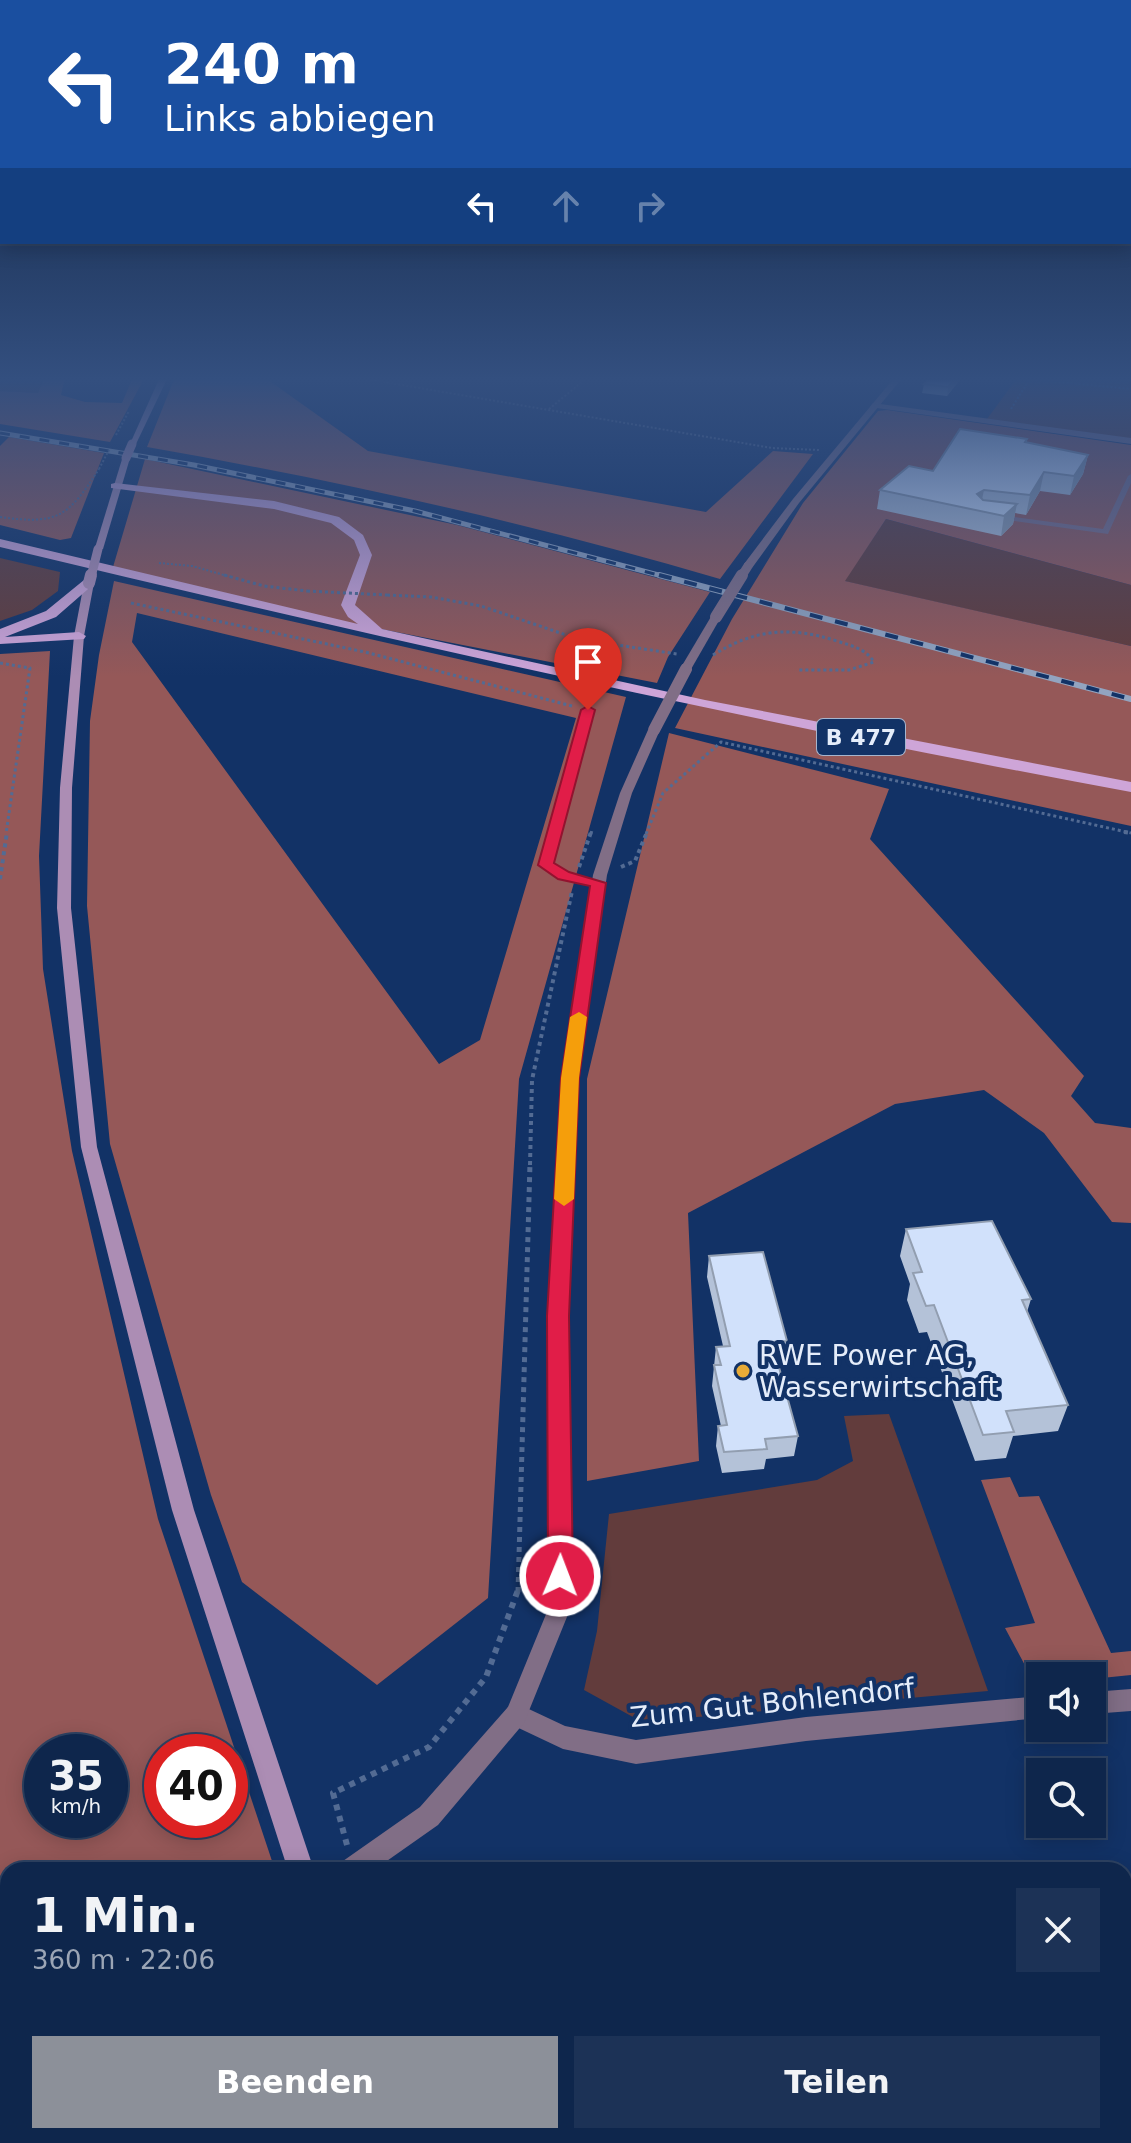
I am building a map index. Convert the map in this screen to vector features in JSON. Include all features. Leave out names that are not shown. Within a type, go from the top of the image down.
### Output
[{"type":"main road","points":[[119,477],[89,583],[79,636],[66,788],[64,908],[89,1147],[183,1510],[298,1862]]},
{"type":"main road","points":[[115,486],[274,505],[335,520],[359,538],[366,555],[348,605],[353,614],[389,638]]},
{"type":"main road","name":"B 477","points":[[0,543],[389,638],[805,726],[1131,787]]},
{"type":"main road","points":[[0,634],[51,614],[89,583]]},
{"type":"main road","points":[[0,641],[79,636]]},
{"type":"street","points":[[363,1862],[429,1816],[516,1715],[560,1607],[562,1484],[558,1316],[570,1078],[599,879],[626,793],[654,730],[688,666],[748,566],[817,477]]},
{"type":"street","points":[[1106,1702],[1131,1700]]},
{"type":"street","name":"Zum Gut Bohlendorf","points":[[516,1715],[563,1737],[636,1752],[806,1729],[1026,1708]]},
{"type":"lane","points":[[994,516],[1105,532],[1131,477]]},
{"type":"lane","points":[[588,710],[545,865],[574,878],[599,879]]},
{"type":"path","points":[[0,517],[28,521],[55,519],[76,507],[94,477]]},
{"type":"path","points":[[307,591],[387,595],[481,606],[578,639],[677,654]]},
{"type":"path","points":[[131,603],[365,652],[588,710]]},
{"type":"path","points":[[688,666],[711,657],[740,638],[776,629],[806,632],[844,643],[872,656],[874,662],[849,670],[798,670]]},
{"type":"path","points":[[0,663],[30,668],[0,879]]},
{"type":"path","points":[[599,879],[635,861],[663,793],[721,742],[1131,833]]},
{"type":"path","points":[[350,1862],[333,1793],[429,1747],[486,1677],[518,1591],[532,1080],[574,878],[596,820]]},
{"type":"shaded area","points":[[0,477],[95,477],[71,538],[60,540],[0,525]]},
{"type":"shaded area","points":[[140,477],[230,477],[457,525],[710,592],[668,657],[657,683],[345,622],[113,567]]},
{"type":"shaded area","points":[[305,477],[512,477],[706,512],[744,477],[796,477],[720,579],[435,505]]},
{"type":"shaded area","points":[[824,477],[1131,477],[1131,585],[886,519],[845,581],[1131,646],[1131,826],[675,728],[732,619],[803,503]]},
{"type":"shaded area","points":[[886,519],[1131,585],[1131,646],[844,581]]},
{"type":"shaded area","points":[[0,558],[60,572],[58,591],[32,610],[0,621]]},
{"type":"shaded area","points":[[114,581],[626,697],[519,1079],[488,1598],[377,1685],[242,1582],[211,1495],[110,1144],[87,906],[90,721]],"holes":[[[137,613],[576,718],[480,1040],[439,1064],[132,642]]]},
{"type":"shaded area","points":[[50,651],[39,856],[43,969],[72,1151],[158,1519],[230,1734],[144,1734],[144,1838],[248,1838],[248,1789],[272,1862],[0,1862],[0,654]]},
{"type":"shaded area","points":[[669,733],[889,789],[870,839],[1084,1076],[1071,1096],[1095,1123],[1131,1128],[1131,1223],[1112,1222],[1044,1133],[984,1090],[895,1104],[688,1213],[699,1461],[587,1481],[587,1079]]},
{"type":"shaded area","points":[[889,1414],[988,1691],[642,1722],[584,1690],[597,1631],[609,1514],[817,1480],[853,1461],[844,1416]]},
{"type":"shaded area","points":[[1010,1477],[1019,1497],[1039,1496],[1111,1653],[1131,1651],[1131,1675],[1106,1678],[1106,1662],[1026,1662],[1026,1667],[1005,1628],[1035,1623],[981,1480]]},
{"type":"building","points":[[896,477],[1041,477],[1030,495],[984,490],[977,494],[983,500],[1017,504],[1004,516],[880,490]]},
{"type":"building","points":[[992,1221],[1031,1299],[1022,1300],[1068,1405],[1006,1411],[1014,1432],[983,1435],[934,1305],[926,1306],[913,1273],[922,1272],[906,1229]]},
{"type":"building","name":"RWE Power AG, Wasserwirtschaft","points":[[763,1252],[787,1341],[772,1342],[798,1436],[765,1439],[767,1449],[724,1452],[718,1426],[727,1425],[714,1365],[721,1365],[716,1347],[730,1346],[709,1256]]},
{"type":"railway","points":[[252,477],[415,511],[666,577]]},
{"type":"railway","points":[[659,575],[1131,699]]},
{"type":"slow traffic","points":[[564,1199],[570,1078],[579,1017]]},
{"type":"place","name":"RWE Power AG, Wasserwirtschaft","points":[[743,1371]]},
{"type":"route","points":[[560,1576],[562,1484],[558,1316],[570,1078],[598,883],[563,876],[545,865],[588,710]]}]
